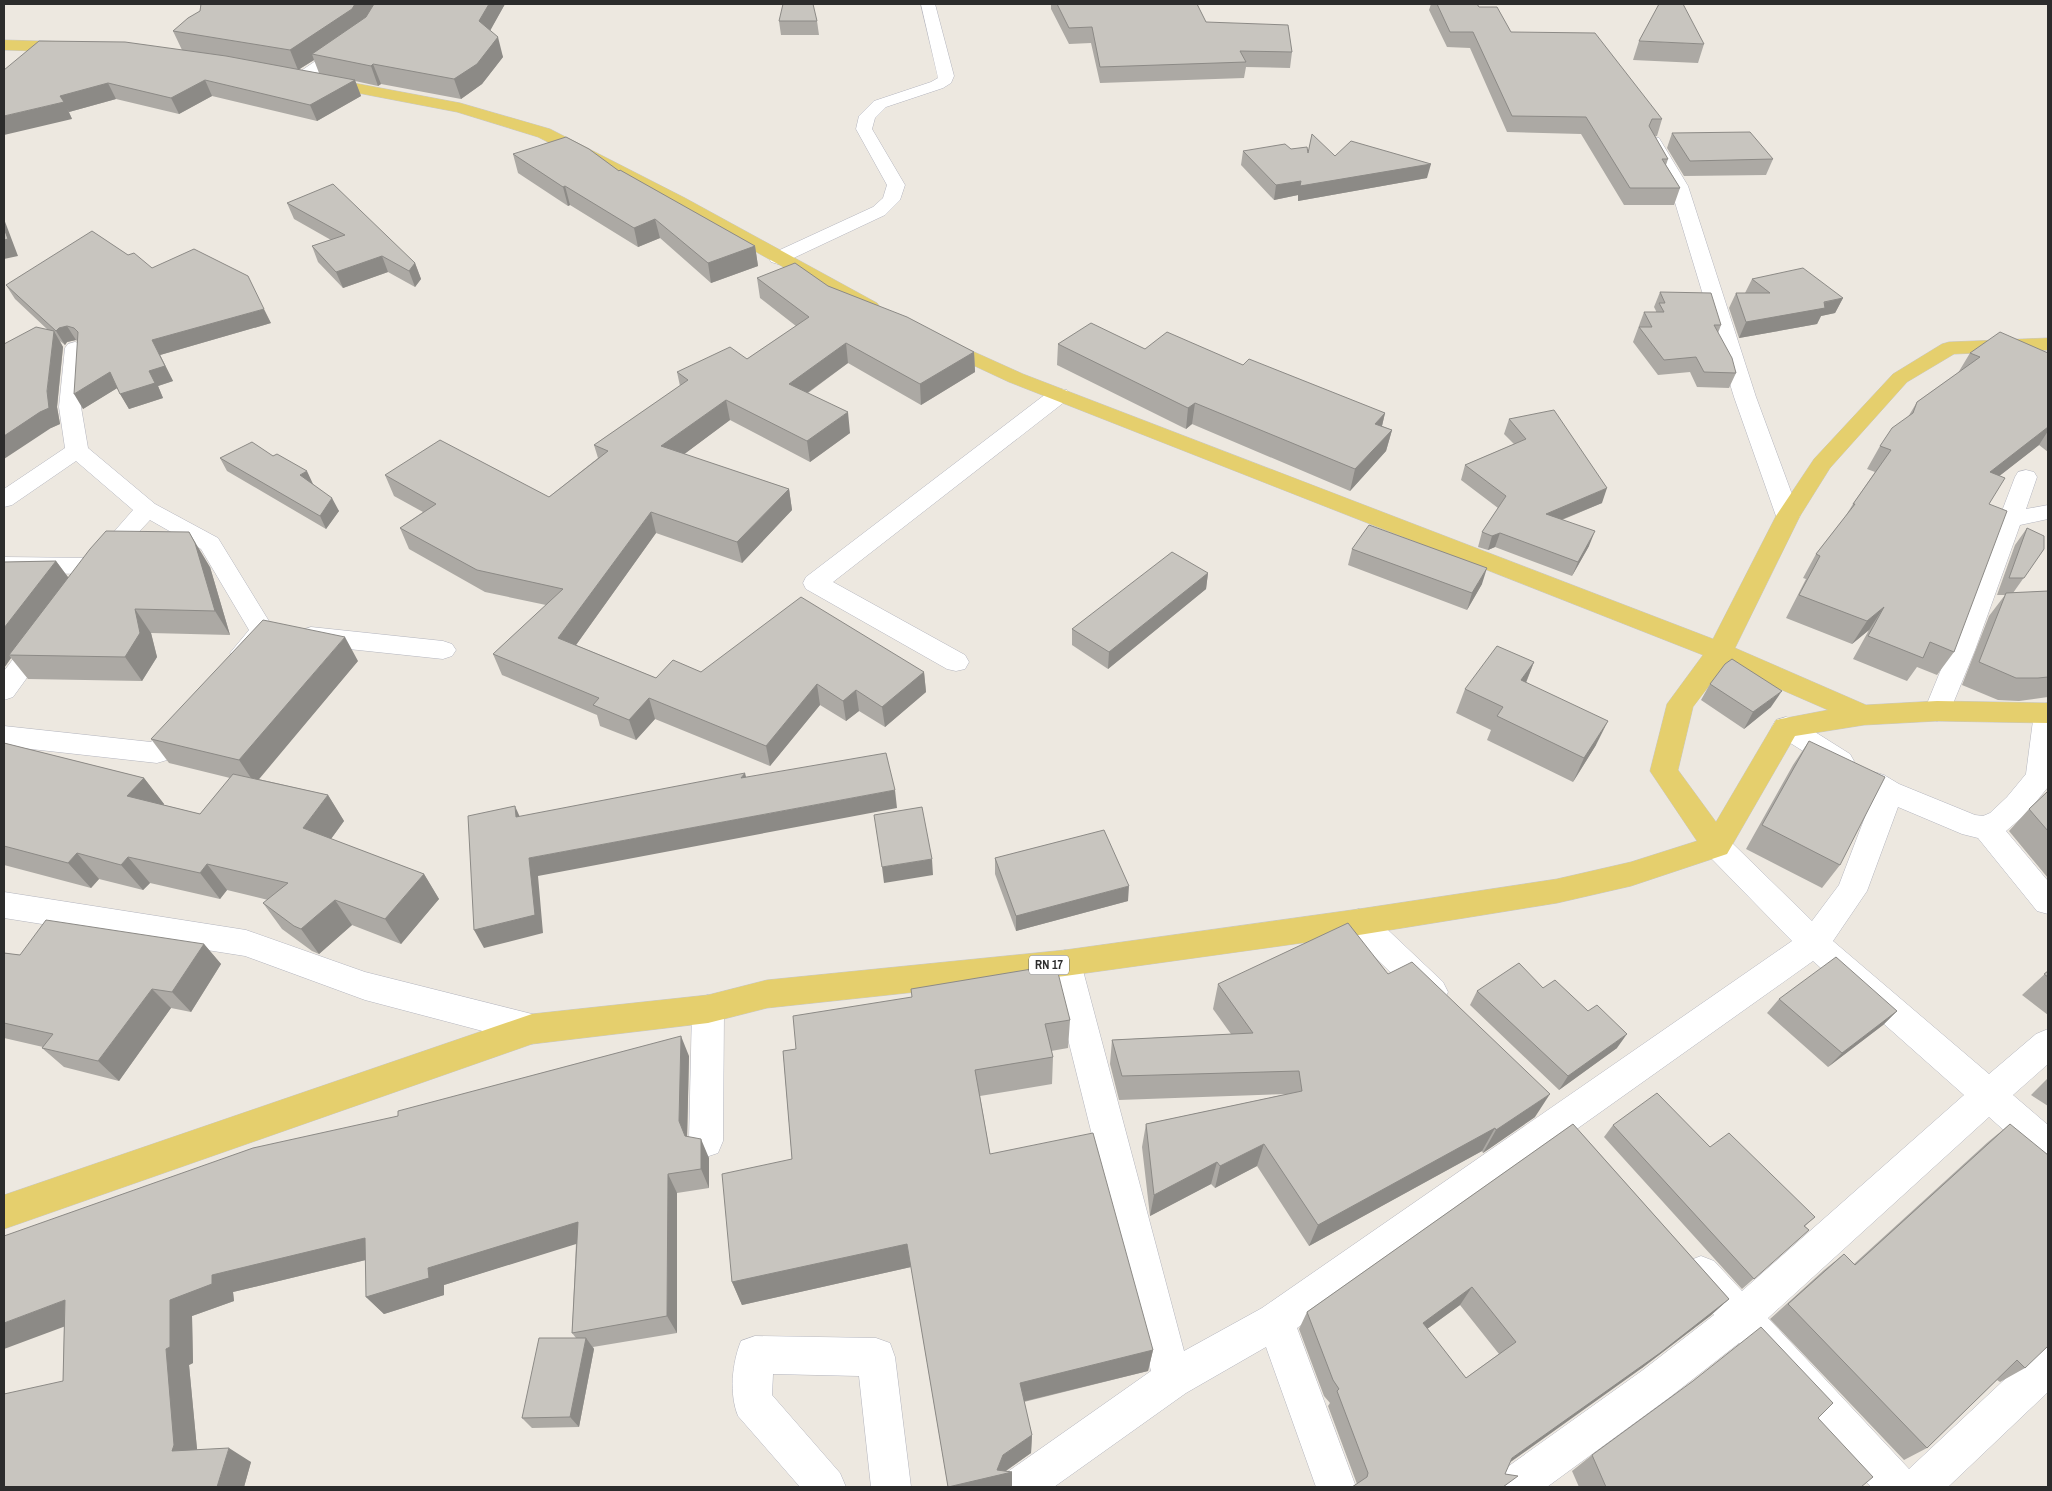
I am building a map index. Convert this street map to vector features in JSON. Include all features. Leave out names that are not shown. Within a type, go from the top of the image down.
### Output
[{"type":"main road","points":[[4,45],[92,48]]},
{"type":"main road","points":[[291,76],[460,108],[544,133],[679,202],[890,318]]},
{"type":"main road","points":[[925,336],[1016,378],[1720,652],[1864,715]]},
{"type":"main road","points":[[2048,344],[1949,348],[1900,378],[1822,464],[1788,516],[1720,652],[1680,704],[1664,771],[1717,846],[1786,727],[1864,715],[1937,711],[2048,713]]},
{"type":"main road","name":"RN 17","points":[[4,1212],[532,1029],[708,1009],[768,994],[1066,963],[1359,922],[1557,891],[1631,874],[1717,846]]},
{"type":"street","points":[[778,258],[879,211],[891,200],[896,185],[864,129],[867,116],[880,104],[945,80],[946,76],[928,4]]},
{"type":"street","points":[[291,76],[358,39]]},
{"type":"street","points":[[1653,142],[1679,186],[1745,397],[1788,516]]},
{"type":"street","points":[[75,348],[70,407],[77,450],[146,509],[210,544],[278,633]]},
{"type":"street","points":[[956,662],[815,583],[1059,394]]},
{"type":"street","points":[[4,500],[77,450]]},
{"type":"street","points":[[1937,711],[1988,606],[2010,520],[2026,477]]},
{"type":"street","points":[[79,589],[96,566],[146,509]]},
{"type":"street","points":[[2010,520],[2048,512]]},
{"type":"street","points":[[4,564],[96,566]]},
{"type":"street","points":[[4,690],[56,620]]},
{"type":"street","points":[[225,674],[278,633],[443,650]]},
{"type":"street","points":[[4,736],[157,753],[200,703]]},
{"type":"street","points":[[1786,727],[1889,792],[1972,826],[1986,828],[2000,821],[2044,779],[2048,713]]},
{"type":"street","points":[[1020,1487],[1172,1379],[1274,1321],[1814,943],[1852,891],[1889,792]]},
{"type":"street","points":[[1986,828],[2048,902]]},
{"type":"street","points":[[1717,846],[1814,943],[2048,1147]]},
{"type":"street","points":[[4,905],[246,943],[365,986],[532,1029]]},
{"type":"street","points":[[1359,922],[1451,1011]]},
{"type":"street","points":[[1066,963],[1172,1379]]},
{"type":"street","points":[[706,1141],[708,1009]]},
{"type":"street","points":[[1512,1487],[1671,1373],[1740,1318],[1987,1095],[2048,1044]]},
{"type":"street","points":[[1681,1252],[1898,1487]]},
{"type":"street","points":[[1274,1321],[1336,1487]]},
{"type":"street","points":[[826,1487],[752,1402],[755,1355],[876,1357],[891,1487]]},
{"type":"street","points":[[1919,1487],[2048,1366]]},
{"type":"building","points":[[201,4],[355,4],[352,9],[290,50],[173,31],[188,18],[200,11]]},
{"type":"building","points":[[374,4],[489,4],[479,21],[498,37],[477,64],[454,79],[373,64],[371,66],[312,54],[366,17]]},
{"type":"building","points":[[783,4],[813,4],[817,21],[779,21]]},
{"type":"building","points":[[1057,4],[1197,4],[1206,22],[1288,25],[1292,52],[1240,51],[1246,62],[1100,67],[1092,27],[1069,28]]},
{"type":"building","points":[[1437,4],[1477,4],[1479,7],[1497,7],[1511,32],[1595,33],[1662,119],[1652,119],[1649,126],[1668,159],[1662,159],[1680,188],[1630,188],[1586,117],[1512,116],[1473,32],[1450,32]]},
{"type":"building","points":[[1659,4],[1683,4],[1704,44],[1639,41]]},
{"type":"building","points":[[39,41],[125,42],[226,56],[355,80],[310,105],[205,80],[171,98],[108,83],[60,96],[64,102],[4,116],[4,70]]},
{"type":"building","points":[[1750,132],[1773,159],[1690,161],[1672,133]]},
{"type":"building","points":[[1312,134],[1335,156],[1351,141],[1431,164],[1300,186],[1301,181],[1276,185],[1243,151],[1285,144],[1291,149],[1307,147],[1308,153]]},
{"type":"building","points":[[566,137],[589,149],[619,171],[755,246],[708,263],[655,219],[634,228],[565,186],[563,187],[513,154]]},
{"type":"building","points":[[333,184],[415,263],[409,271],[382,256],[336,272],[312,246],[345,235],[287,203]]},
{"type":"building","points":[[4,228],[8,239],[4,240]]},
{"type":"building","points":[[92,231],[128,255],[134,253],[152,268],[194,249],[248,276],[264,309],[152,340],[165,366],[149,371],[155,383],[120,394],[110,372],[74,394],[78,332],[74,328],[67,326],[56,331],[6,285]]},
{"type":"building","points":[[795,263],[828,286],[907,317],[974,352],[920,384],[846,343],[789,384],[848,412],[807,441],[726,400],[661,446],[789,489],[737,542],[651,512],[558,638],[656,678],[673,660],[701,672],[801,597],[924,672],[882,707],[856,690],[843,701],[817,684],[766,746],[649,698],[629,720],[593,705],[599,698],[493,654],[563,589],[477,570],[400,528],[436,504],[385,475],[440,440],[549,497],[608,451],[594,445],[688,380],[677,372],[730,347],[747,359],[809,317],[757,278]]},
{"type":"building","points":[[1803,268],[1843,298],[1824,302],[1825,308],[1746,322],[1736,293],[1770,293],[1752,279]]},
{"type":"building","points":[[1660,292],[1711,293],[1721,325],[1714,325],[1732,358],[1736,373],[1704,372],[1696,357],[1664,360],[1639,327],[1652,327],[1644,312],[1664,312],[1659,303],[1665,303]]},
{"type":"building","points":[[1091,323],[1145,349],[1167,332],[1243,365],[1249,359],[1385,413],[1375,424],[1392,430],[1355,469],[1195,403],[1188,408],[1058,344]]},
{"type":"building","points":[[36,327],[54,331],[47,391],[49,408],[4,436],[4,344]]},
{"type":"building","points":[[2000,332],[2048,353],[2048,427],[1990,472],[2005,478],[1989,504],[2007,511],[1954,652],[1930,642],[1923,658],[1868,636],[1884,607],[1867,621],[1799,595],[1820,556],[1816,554],[1855,504],[1853,504],[1891,450],[1880,446],[1892,428],[1913,413],[1917,402],[1980,357],[1970,353]]},
{"type":"building","points":[[1554,410],[1607,488],[1546,514],[1595,531],[1578,562],[1500,533],[1492,536],[1482,532],[1506,496],[1465,465],[1526,439],[1509,419]]},
{"type":"building","points":[[252,442],[273,456],[277,454],[307,471],[300,475],[332,498],[320,516],[220,458]]},
{"type":"building","points":[[1369,525],[1487,568],[1472,593],[1352,549]]},
{"type":"building","points":[[2027,528],[2044,536],[2044,549],[2024,578],[2009,578]]},
{"type":"building","points":[[106,531],[189,532],[195,543],[215,611],[135,609],[140,633],[125,657],[9,655],[90,549]]},
{"type":"building","points":[[1172,552],[1208,573],[1109,652],[1072,629]]},
{"type":"building","points":[[56,561],[4,628],[4,562]]},
{"type":"building","points":[[2048,591],[2048,677],[2016,678],[1979,662],[2006,593]]},
{"type":"building","points":[[263,620],[345,637],[239,760],[151,739]]},
{"type":"building","points":[[1497,646],[1534,662],[1521,680],[1608,721],[1584,758],[1497,716],[1503,707],[1465,689]]},
{"type":"building","points":[[1732,659],[1782,691],[1753,712],[1710,684],[1725,664]]},
{"type":"building","points":[[1809,741],[1885,777],[1840,865],[1762,825]]},
{"type":"building","points":[[4,743],[144,778],[127,796],[200,814],[233,774],[328,795],[303,828],[424,874],[385,919],[335,900],[301,929],[263,903],[288,883],[207,864],[200,873],[128,857],[121,865],[77,853],[68,863],[4,846]]},
{"type":"building","points":[[886,753],[895,790],[529,858],[535,915],[474,930],[468,816],[515,806],[516,817],[745,773],[741,778]]},
{"type":"building","points":[[2048,791],[2048,831],[2029,809]]},
{"type":"building","points":[[922,807],[932,859],[882,867],[874,815]]},
{"type":"building","points":[[1104,830],[1129,886],[1016,916],[995,858]]},
{"type":"building","points":[[46,920],[204,944],[172,992],[152,989],[98,1061],[42,1048],[53,1034],[4,1023],[4,953],[20,955]]},
{"type":"building","points":[[1348,923],[1388,974],[1412,962],[1550,1094],[1496,1130],[1495,1128],[1318,1225],[1264,1144],[1220,1166],[1217,1162],[1154,1195],[1146,1124],[1302,1091],[1299,1071],[1122,1076],[1112,1040],[1253,1033],[1218,984]]},
{"type":"building","points":[[1836,957],[1897,1011],[1842,1053],[1779,999]]},
{"type":"building","points":[[1519,963],[1543,988],[1555,980],[1588,1011],[1597,1005],[1627,1034],[1568,1076],[1477,991]]},
{"type":"building","points":[[1056,965],[1070,1020],[1045,1024],[1053,1057],[975,1070],[990,1154],[1093,1133],[1153,1350],[1020,1383],[1032,1435],[1003,1455],[997,1470],[1012,1472],[948,1487],[907,1244],[732,1282],[722,1174],[792,1159],[783,1051],[796,1049],[793,1016],[912,997],[911,989]]},
{"type":"building","points":[[681,1036],[679,1121],[685,1136],[701,1139],[701,1169],[668,1174],[667,1316],[572,1333],[578,1222],[428,1268],[429,1278],[366,1297],[365,1238],[212,1275],[212,1284],[170,1300],[170,1347],[166,1349],[174,1445],[172,1451],[229,1448],[217,1487],[4,1487],[4,1394],[63,1381],[65,1300],[4,1323],[4,1236],[253,1148],[398,1116],[398,1111]]},
{"type":"building","points":[[1657,1093],[1710,1147],[1729,1133],[1815,1217],[1804,1226],[1809,1230],[1754,1279],[1613,1125]]},
{"type":"building","points":[[1573,1124],[1729,1299],[1660,1353],[1512,1458],[1505,1474],[1518,1476],[1503,1487],[1352,1487],[1367,1477],[1368,1473],[1337,1391],[1339,1389],[1333,1380],[1307,1312]],"holes":[[[1472,1287],[1516,1342],[1466,1378],[1423,1323]]]},
{"type":"building","points":[[2010,1124],[2048,1155],[2048,1346],[2025,1368],[2017,1360],[1927,1448],[1788,1304],[1844,1254],[1855,1265]]},
{"type":"building","points":[[1761,1327],[1833,1403],[1818,1418],[1873,1477],[1861,1487],[1606,1487],[1592,1455],[1693,1381]]},
{"type":"building","points":[[539,1338],[586,1338],[570,1417],[522,1418]]}]
